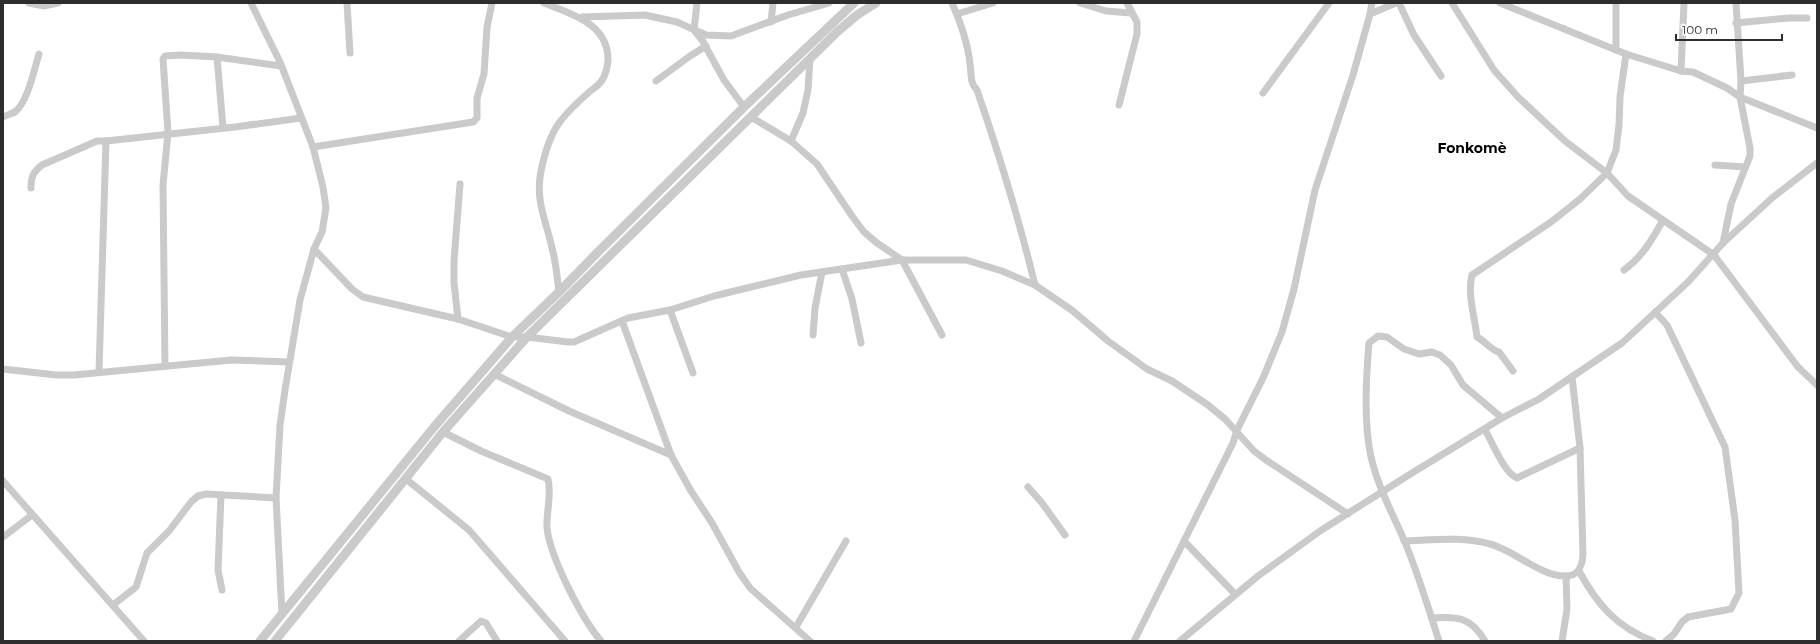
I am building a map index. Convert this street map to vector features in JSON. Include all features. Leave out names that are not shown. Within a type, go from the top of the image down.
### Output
[{"type":"street","points":[[29,3],[44,6],[58,3]]},
{"type":"street","points":[[251,3],[281,66],[313,147],[323,187],[326,208],[322,232],[314,249],[300,300],[280,425],[276,498],[282,614]]},
{"type":"street","points":[[346,3],[350,53]]},
{"type":"street","points":[[313,147],[473,122],[477,118],[477,98],[484,74],[487,27],[492,3]]},
{"type":"street","points":[[544,3],[582,18],[598,30],[608,53],[607,70],[599,85],[589,92],[558,124],[541,170],[538,186],[541,210],[552,246],[559,292]]},
{"type":"street","points":[[697,3],[694,30],[706,46],[724,80],[744,107]]},
{"type":"street","points":[[770,22],[773,3]]},
{"type":"street","points":[[582,18],[645,15],[677,22],[694,30],[713,36],[731,36],[816,6],[829,3]]},
{"type":"street","points":[[275,641],[444,432],[527,337],[810,58],[857,15],[876,3]]},
{"type":"street","points":[[952,3],[957,14],[971,65],[970,78],[973,86],[978,90],[994,140],[1022,234],[1035,285]]},
{"type":"street","points":[[957,14],[993,3]]},
{"type":"street","points":[[1080,3],[1106,11],[1132,13]]},
{"type":"street","points":[[1119,105],[1137,34],[1137,22],[1127,3]]},
{"type":"street","points":[[1263,93],[1329,3]]},
{"type":"street","points":[[1134,641],[1233,443],[1237,430],[1263,378],[1282,332],[1294,290],[1315,190],[1353,74],[1372,3]]},
{"type":"street","points":[[1370,14],[1398,3],[1414,34],[1441,76]]},
{"type":"street","points":[[1452,3],[1494,70],[1515,93],[1565,141],[1607,173],[1628,196],[1714,255],[1798,367],[1817,385]]},
{"type":"street","points":[[1500,3],[1626,54],[1680,72],[1693,72],[1727,88],[1740,97],[1817,128]]},
{"type":"street","points":[[1616,3],[1616,50]]},
{"type":"street","points":[[1680,72],[1684,3]]},
{"type":"street","points":[[1723,244],[1731,204],[1750,156],[1750,148],[1740,97],[1741,81],[1736,24],[1736,3]]},
{"type":"street","points":[[260,641],[434,427],[512,337],[850,4],[857,15]]},
{"type":"street","points":[[1736,24],[1789,18],[1807,18]]},
{"type":"street","points":[[656,81],[706,46]]},
{"type":"street","points":[[3,117],[15,112],[23,101],[29,88],[39,54]]},
{"type":"street","points":[[165,366],[163,185],[168,134],[163,59],[171,54],[217,57],[281,66]]},
{"type":"street","points":[[1512,371],[1499,352],[1494,351],[1486,341],[1478,337],[1471,296],[1470,281],[1472,275],[1551,222],[1580,199],[1607,173],[1616,150],[1620,97],[1626,54]]},
{"type":"street","points":[[217,57],[223,128]]},
{"type":"street","points":[[790,141],[803,113],[808,90],[810,58]]},
{"type":"street","points":[[1741,81],[1792,75]]},
{"type":"street","points":[[751,117],[790,141],[817,164],[864,232],[902,260],[942,335]]},
{"type":"street","points":[[31,188],[31,177],[35,170],[42,165],[97,141],[301,118]]},
{"type":"street","points":[[99,371],[106,141]]},
{"type":"street","points":[[1180,641],[1235,594],[1320,531],[1486,430],[1502,418],[1539,399],[1622,343],[1772,198],[1817,163]]},
{"type":"street","points":[[1715,166],[1745,167]]},
{"type":"street","points":[[458,319],[454,283],[454,261],[460,184]]},
{"type":"street","points":[[1624,270],[1636,261],[1652,240],[1663,220]]},
{"type":"street","points":[[314,249],[352,289],[363,297],[458,319],[512,337],[527,337],[560,342],[574,342],[628,318],[670,310],[714,296],[801,275],[902,260],[957,258],[966,260],[1002,271],[1035,285],[1073,311],[1108,341],[1147,369],[1172,381],[1208,405],[1237,430],[1254,451],[1348,514]]},
{"type":"street","points":[[842,269],[852,299],[861,343]]},
{"type":"street","points":[[812,335],[815,308],[822,272]]},
{"type":"street","points":[[670,310],[693,373]]},
{"type":"street","points":[[1655,312],[1667,325],[1726,447],[1735,520],[1739,593],[1731,609],[1716,613],[1695,614],[1688,617],[1666,641]]},
{"type":"street","points":[[622,321],[671,455],[691,491],[712,523],[739,572],[750,588],[796,627],[810,641]]},
{"type":"street","points":[[1439,641],[1404,541],[1382,492],[1369,448],[1366,415],[1369,343],[1378,336],[1388,337],[1404,349],[1418,354],[1432,352],[1440,355],[1451,365],[1463,384],[1502,418]]},
{"type":"street","points":[[3,369],[56,375],[74,375],[99,371],[231,360],[289,362]]},
{"type":"street","points":[[494,374],[568,411],[671,455]]},
{"type":"street","points":[[1404,541],[1472,540],[1491,544],[1539,569],[1566,576],[1574,574],[1579,570],[1582,566],[1583,556],[1580,448],[1572,377]]},
{"type":"street","points":[[1486,430],[1507,470],[1512,476],[1517,478],[1580,448]]},
{"type":"street","points":[[444,432],[481,451],[548,479],[550,487],[547,514],[549,538],[561,572],[588,623],[601,641]]},
{"type":"street","points":[[406,479],[470,530],[565,641]]},
{"type":"street","points":[[3,481],[144,641]]},
{"type":"street","points":[[1028,487],[1042,503],[1065,535]]},
{"type":"street","points":[[113,606],[136,587],[147,553],[169,531],[191,502],[198,496],[206,494],[276,498]]},
{"type":"street","points":[[221,495],[218,570],[222,590]]},
{"type":"street","points":[[3,537],[32,515]]},
{"type":"street","points":[[796,627],[846,541]]},
{"type":"street","points":[[1184,541],[1235,594]]},
{"type":"street","points":[[1579,570],[1592,594],[1605,610],[1631,632],[1652,641]]},
{"type":"street","points":[[1562,641],[1567,609],[1566,576]]},
{"type":"street","points":[[1432,618],[1452,616],[1464,619],[1471,624],[1485,641]]},
{"type":"street","points":[[459,641],[481,621],[486,623],[497,641]]},
{"type":"district","name":"Fonkomè","points":[[1472,148]]}]
